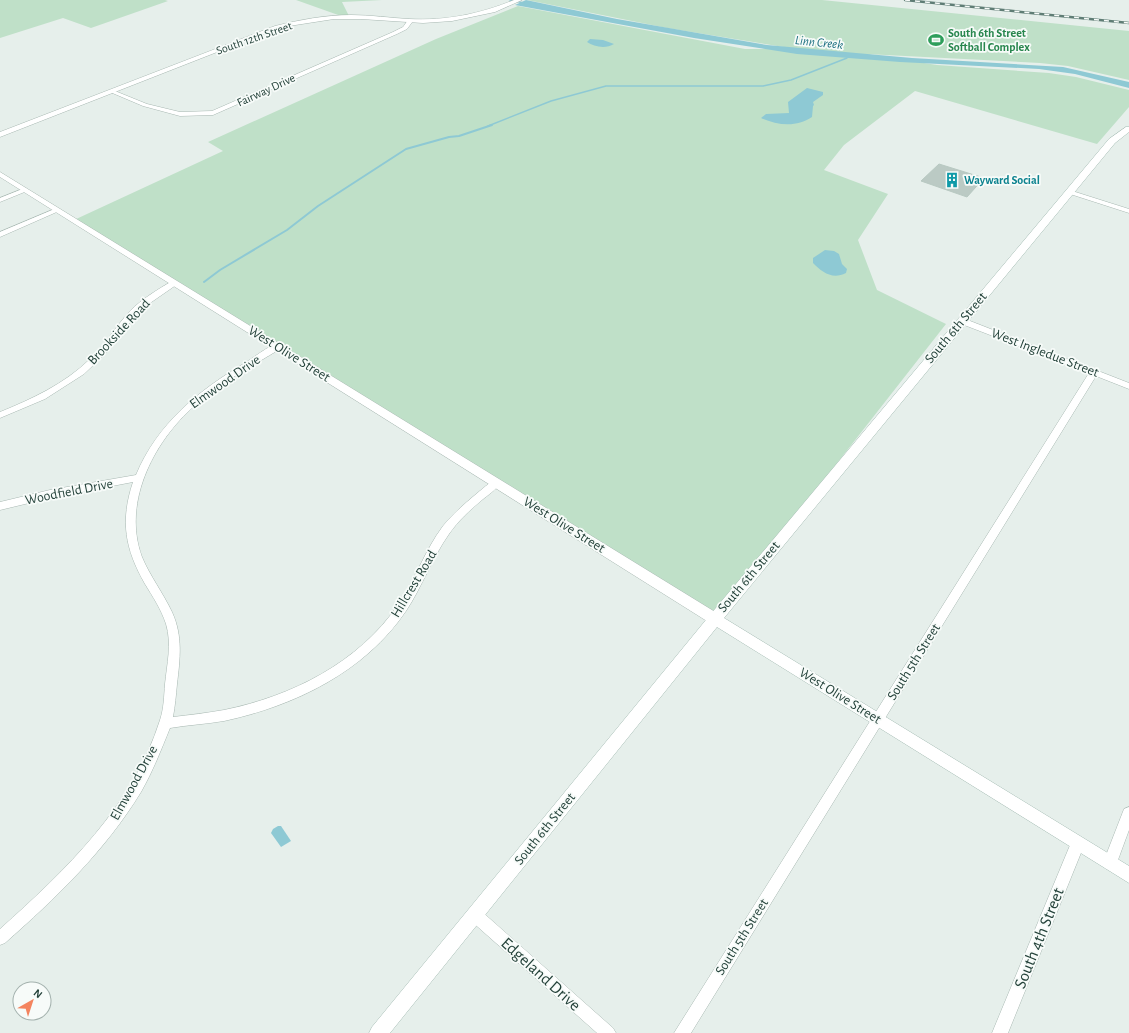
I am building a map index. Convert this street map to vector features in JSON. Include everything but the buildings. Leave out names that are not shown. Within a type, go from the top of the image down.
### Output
[{"type":"street","name":"South 12th Street","points":[[0,135],[251,37],[287,25],[344,17],[410,21],[461,18],[482,14],[507,6],[519,0]]},
{"type":"street","name":"Fairway Drive","points":[[113,92],[144,105],[180,114],[213,112],[395,33],[405,28],[410,21]]},
{"type":"street","name":"South 6th Street","points":[[378,1033],[715,619],[1069,192],[1112,141],[1129,129]]},
{"type":"street","name":"West Olive Street","points":[[0,174],[495,483],[1129,875]]},
{"type":"street","points":[[0,200],[25,190]]},
{"type":"street","points":[[1069,192],[1129,211]]},
{"type":"street","points":[[0,235],[57,210]]},
{"type":"street","name":"Brookside Road","points":[[0,415],[34,401],[72,378],[103,352],[138,308],[151,296],[175,283]]},
{"type":"street","name":"West Ingledue Street","points":[[962,321],[1129,386]]},
{"type":"street","name":"Elmwood Drive","points":[[0,938],[37,905],[86,857],[114,821],[149,763],[165,723],[173,670],[174,637],[166,610],[138,559],[132,544],[131,504],[138,478],[155,448],[172,423],[187,408],[212,388],[277,347]]},
{"type":"street","name":"South 5th Street","points":[[682,1033],[1094,372]]},
{"type":"street","name":"Woodfield Drive","points":[[0,506],[50,494],[138,478]]},
{"type":"street","name":"Hillcrest Road","points":[[165,723],[225,715],[262,706],[288,696],[336,671],[369,645],[389,625],[402,608],[442,536],[452,522],[495,483]]},
{"type":"street","points":[[1110,863],[1129,813]]},
{"type":"street","name":"South 4th Street","points":[[1000,1033],[1078,843]]},
{"type":"street","name":"Edgeland Drive","points":[[475,915],[608,1033]]},
{"type":"green space","points":[[0,0],[168,1],[91,28],[63,18],[0,38]]},
{"type":"green space","points":[[296,0],[382,0],[342,2],[349,16],[341,16]]},
{"type":"green space","points":[[527,0],[822,0],[1129,31],[1129,80],[1068,66],[1040,63],[866,54],[937,65],[1049,73],[1076,77],[1129,90],[1129,107],[1097,144],[915,91],[844,145],[824,170],[888,194],[858,240],[877,290],[946,324],[715,619],[74,220],[223,151],[208,142],[436,39],[518,6],[745,49],[796,49],[667,28]]},
{"type":"water","points":[[526,0],[617,19],[767,45],[912,58],[1063,67],[1129,82],[1129,88],[1075,74],[1039,69],[900,62],[797,54],[694,38],[515,5]]},
{"type":"water","points":[[590,39],[603,40],[614,44],[604,47],[597,46],[587,42]]},
{"type":"water","points":[[807,88],[823,92],[823,95],[813,102],[812,117],[800,123],[793,124],[780,124],[761,118],[766,114],[789,113],[788,102]]},
{"type":"water","points":[[825,250],[834,251],[839,254],[842,264],[847,269],[846,273],[836,276],[828,274],[813,263],[813,258]]},
{"type":"water","points":[[281,826],[291,841],[281,847],[271,833],[273,829]]},
{"type":"waterway","name":"Linn Creek","points":[[510,0],[524,3]]},
{"type":"waterway","points":[[488,126],[551,101],[606,86],[763,86],[791,80],[847,58]]},
{"type":"waterway","points":[[204,282],[220,270],[287,230],[318,206],[406,149],[449,137],[459,136],[492,125]]},
{"type":"railway","points":[[905,0],[1129,23]]},
{"type":"place","name":"South 6th Street Softball Complex","points":[[936,40]]},
{"type":"place","name":"Wayward Social","points":[[952,180]]}]
